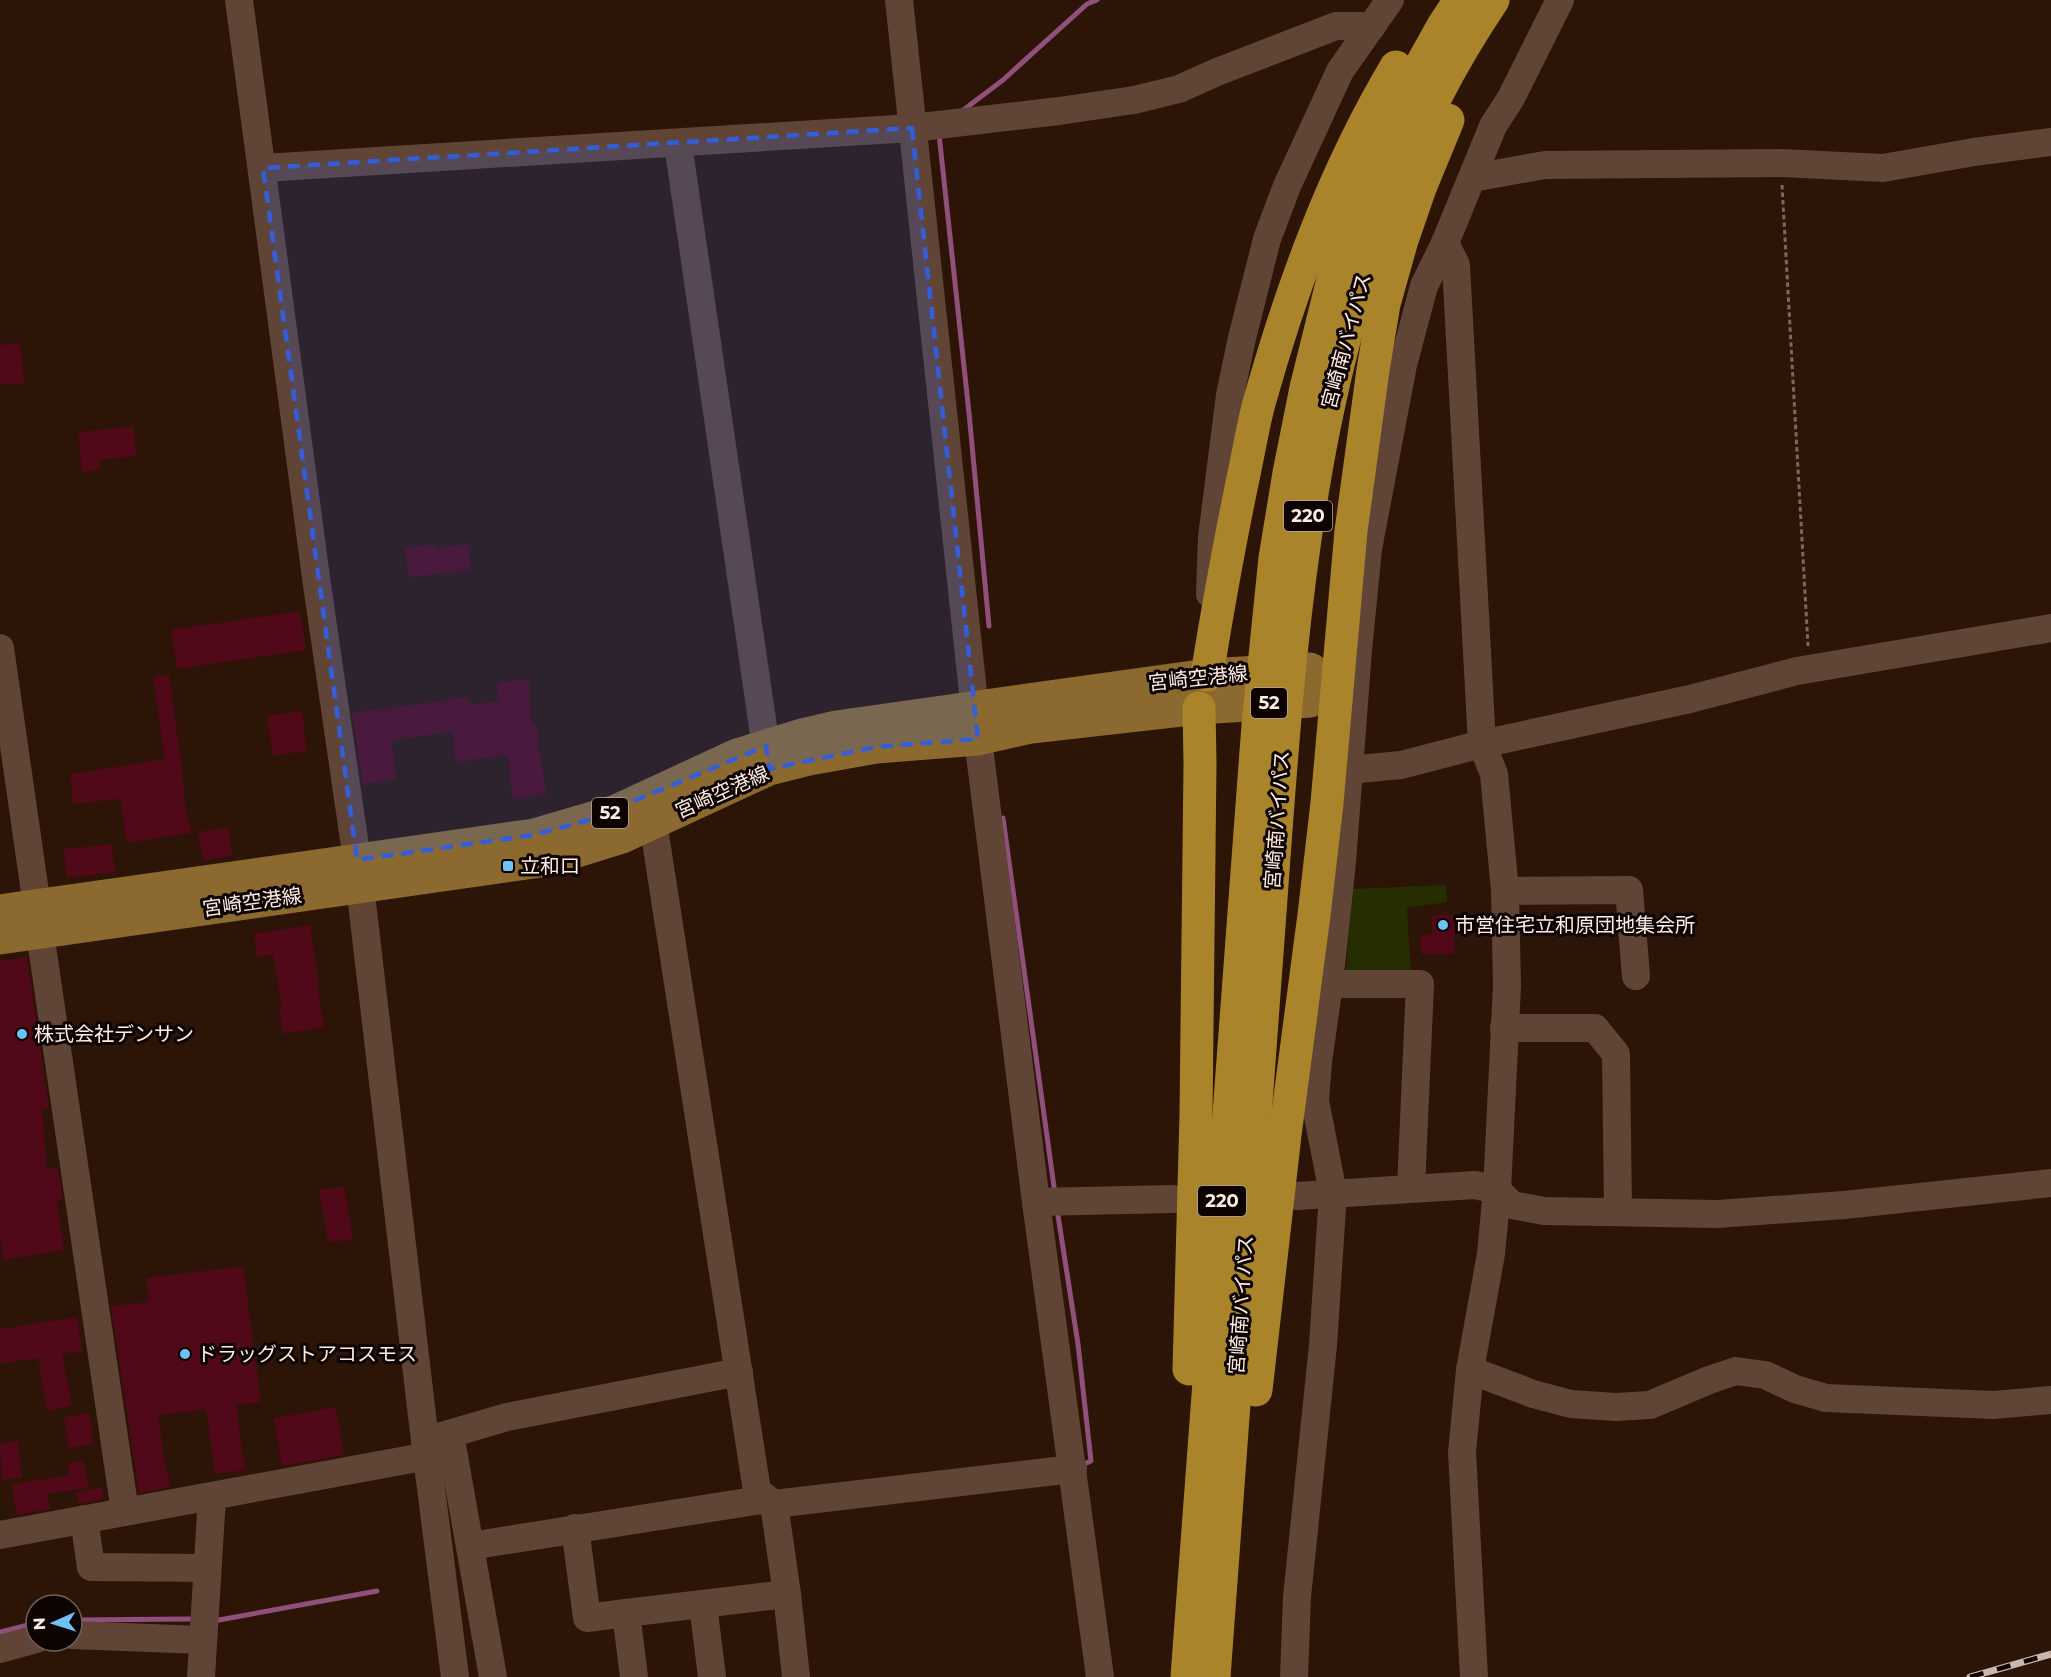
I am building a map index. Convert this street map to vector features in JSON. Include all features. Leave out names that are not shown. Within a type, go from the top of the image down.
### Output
[{"type":"highway","points":[[1207,675],[1226,561],[1258,404],[1297,282],[1323,215],[1370,111],[1438,0]]},
{"type":"highway","name":"宮崎南バイパス","points":[[1187,1677],[1271,727],[1314,475],[1331,393],[1339,305],[1339,255],[1384,138],[1400,103],[1460,0]]},
{"type":"highway","name":"宮崎南バイパス","points":[[1339,305],[1383,214],[1426,115],[1477,23],[1493,0]]},
{"type":"highway","points":[[1214,1677],[1239,1527],[1253,1420],[1285,1135],[1315,904],[1351,531],[1384,304],[1416,199],[1444,131],[1512,0]]},
{"type":"highway","name":"220","points":[[1194,1581],[1188,1413],[1196,1115],[1199,708]]},
{"type":"highway","name":"宮崎南バイパス","points":[[1214,1677],[1242,1274],[1271,727]]},
{"type":"main road","name":"宮崎空港線","points":[[358,874],[534,835],[586,821],[616,811],[736,755],[768,757],[838,753],[876,747],[976,724],[1031,727],[1154,698],[1207,675],[1310,669],[1337,687],[1310,701],[1199,708],[1154,698]]},
{"type":"main road","name":"宮崎空港線","points":[[0,938],[38,919],[358,874],[548,860],[613,840],[653,822],[768,757]]},
{"type":"main road","name":"宮崎空港線","points":[[0,911],[38,919]]},
{"type":"street","points":[[240,0],[434,1444],[455,1677]]},
{"type":"street","points":[[898,0],[976,724],[1036,1202],[1100,1677]]},
{"type":"street","points":[[1207,675],[1212,537],[1230,395],[1242,338],[1280,244],[1287,186],[1340,70],[1390,0]]},
{"type":"street","points":[[1294,1677],[1298,1597],[1331,1253],[1333,1193],[1315,1101],[1342,862],[1368,549],[1403,365],[1413,284],[1445,243],[1493,126],[1511,98],[1560,0]]},
{"type":"street","points":[[263,168],[912,128],[1059,111],[1134,100],[1179,89],[1336,26],[1372,26]]},
{"type":"street","points":[[1472,178],[1545,165],[1781,163],[1883,168],[2051,142]]},
{"type":"street","points":[[678,144],[768,757]]},
{"type":"street","points":[[1445,243],[1456,265],[1482,744],[1494,774],[1505,891],[1507,986],[1497,1190],[1491,1254],[1470,1370],[1462,1452],[1474,1677]]},
{"type":"street","points":[[1348,770],[1401,765],[1482,744],[1690,699],[1810,669],[2051,628]]},
{"type":"street","points":[[0,648],[125,1512]]},
{"type":"street","points":[[653,822],[757,1491],[771,1501],[787,1594],[796,1677]]},
{"type":"street","points":[[1505,891],[1629,890],[1636,976]]},
{"type":"street","points":[[1329,984],[1420,984],[1411,1188]]},
{"type":"street","points":[[1504,1028],[1595,1028],[1616,1054],[1618,1212]]},
{"type":"street","points":[[1298,1196],[1475,1185],[1497,1190],[1512,1205],[1544,1211],[1717,1214],[1844,1205],[2051,1183]]},
{"type":"street","points":[[1036,1202],[1173,1199]]},
{"type":"street","points":[[1470,1370],[1533,1394],[1571,1404],[1616,1407],[1650,1405],[1708,1380],[1736,1371],[1765,1375],[1795,1389],[1826,1398],[1993,1405],[2051,1400]]},
{"type":"street","points":[[0,1535],[212,1497],[434,1444],[507,1417],[739,1372]]},
{"type":"street","points":[[434,1444],[470,1546],[493,1677]]},
{"type":"street","points":[[470,1546],[575,1528],[771,1501],[1073,1469]]},
{"type":"street","points":[[201,1677],[212,1497]]},
{"type":"street","points":[[84,1519],[91,1567],[207,1568]]},
{"type":"street","points":[[575,1528],[587,1618],[787,1594]]},
{"type":"street","points":[[703,1604],[712,1677]]},
{"type":"street","points":[[626,1613],[634,1677]]},
{"type":"street","points":[[84,1635],[202,1640]]},
{"type":"street","points":[[0,1649],[24,1643]]},
{"type":"path","points":[[1781,163],[1810,669]]},
{"type":"highlighted area","points":[[912,128],[978,739],[876,747],[769,769],[766,746],[586,821],[534,835],[357,860],[263,168]]},
{"type":"green space","points":[[1446,885],[1447,902],[1407,908],[1411,975],[1346,971],[1352,889]]},
{"type":"building","points":[[20,343],[24,383],[0,385],[0,345]]},
{"type":"building","points":[[133,426],[137,456],[100,460],[101,470],[82,472],[78,432]]},
{"type":"building","points":[[434,544],[434,549],[468,544],[471,570],[409,577],[405,549]]},
{"type":"building","points":[[300,611],[306,650],[177,669],[171,630]]},
{"type":"building","points":[[169,674],[185,805],[191,833],[127,843],[120,799],[73,804],[70,774],[165,759],[153,677]]},
{"type":"building","points":[[529,679],[532,724],[536,723],[546,794],[513,799],[507,755],[456,762],[452,731],[391,741],[397,779],[363,784],[352,713],[469,697],[469,705],[499,701],[497,683]]},
{"type":"building","points":[[302,711],[307,751],[273,756],[267,716]]},
{"type":"building","points":[[228,827],[232,856],[203,861],[198,832]]},
{"type":"building","points":[[112,844],[115,872],[67,878],[64,849]]},
{"type":"building","name":"市営住宅立和原団地集会所","points":[[1432,915],[1455,915],[1454,954],[1421,954],[1421,935],[1432,935]]},
{"type":"building","points":[[310,925],[324,1027],[283,1034],[279,1007],[282,1007],[273,954],[257,957],[254,934]]},
{"type":"building","points":[[27,957],[49,1109],[42,1110],[47,1169],[58,1168],[63,1200],[57,1201],[64,1250],[4,1260],[0,1235],[0,961]]},
{"type":"building","points":[[344,1186],[353,1240],[328,1242],[319,1190]]},
{"type":"building","name":"ドラッグストアコスモス","points":[[243,1266],[261,1402],[236,1405],[245,1470],[215,1474],[206,1409],[158,1415],[170,1487],[139,1493],[111,1306],[149,1302],[146,1278]]},
{"type":"building","points":[[77,1317],[82,1351],[62,1354],[72,1406],[47,1411],[38,1358],[0,1364],[0,1329]]},
{"type":"building","points":[[336,1407],[344,1455],[282,1466],[274,1418]]},
{"type":"building","points":[[89,1413],[94,1444],[69,1448],[64,1417]]},
{"type":"building","points":[[18,1441],[22,1478],[2,1480],[0,1444]]},
{"type":"building","points":[[84,1461],[89,1488],[48,1494],[50,1509],[16,1515],[12,1484],[70,1475],[68,1463]]},
{"type":"building","points":[[102,1487],[104,1499],[78,1504],[76,1492]]},
{"type":"waterway","points":[[962,111],[1003,80],[1087,4],[1097,0]]},
{"type":"waterway","points":[[939,134],[989,626]]},
{"type":"waterway","points":[[1003,818],[1055,1194]]},
{"type":"waterway","points":[[1057,1209],[1078,1344],[1091,1461],[1084,1464]]},
{"type":"waterway","points":[[219,1620],[377,1591]]},
{"type":"waterway","points":[[84,1620],[190,1619]]},
{"type":"waterway","points":[[0,1632],[24,1626]]},
{"type":"railway","points":[[1970,1677],[2051,1654]]},
{"type":"place","name":"立和口","points":[[508,866]]},
{"type":"place","name":"市営住宅立和原団地集会所","points":[[1443,925]]},
{"type":"place","name":"株式会社デンサン","points":[[22,1034]]},
{"type":"place","name":"ドラッグストアコスモス","points":[[185,1354]]}]
